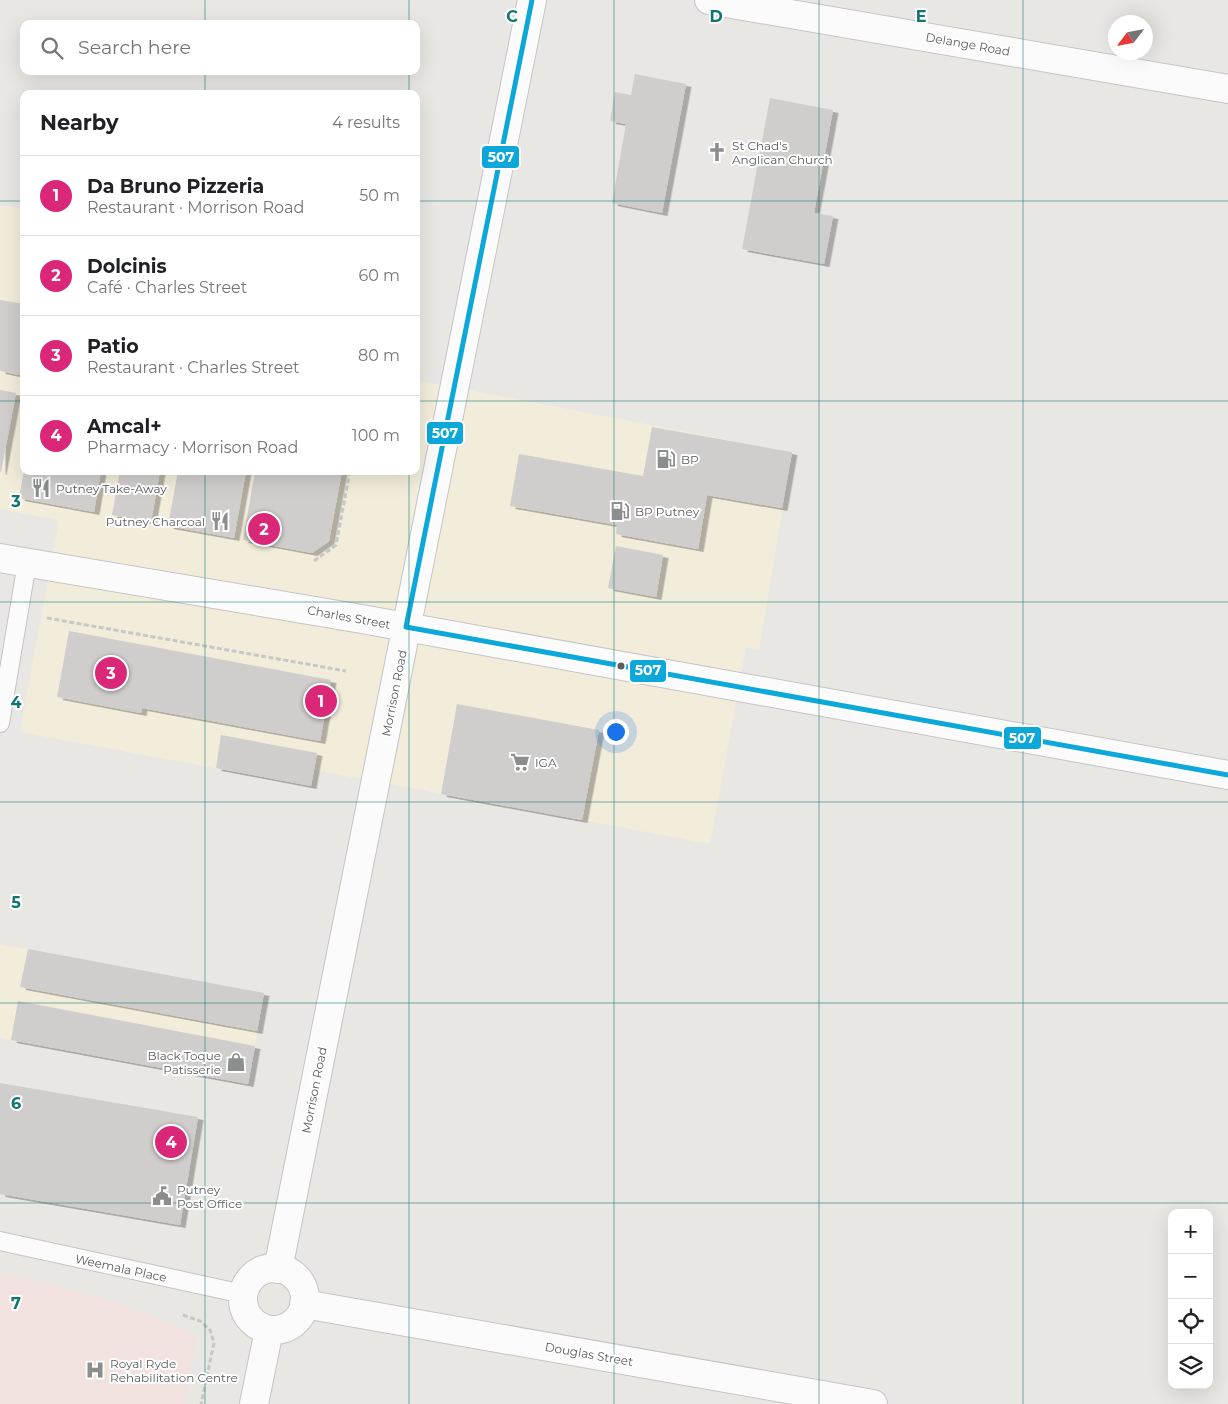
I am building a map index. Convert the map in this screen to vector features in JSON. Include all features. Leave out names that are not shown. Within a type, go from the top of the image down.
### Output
[{"type":"street","name":"Morrison Road","points":[[278,1269],[532,0]]},
{"type":"street","name":"Delange Road","points":[[709,0],[1228,89]]},
{"type":"street","name":"Charles Street","points":[[0,558],[356,618],[1228,775]]},
{"type":"street","points":[[266,1269],[278,1269],[290,1272],[299,1281],[303,1292],[304,1304],[300,1316],[292,1324],[281,1330],[269,1330],[258,1326],[248,1318],[243,1307],[243,1294],[247,1283],[255,1274],[266,1269]]},
{"type":"street","name":"Douglas Street","points":[[304,1304],[873,1404]]},
{"type":"street","points":[[254,1404],[269,1330]]},
{"type":"lane","points":[[0,723],[27,563]]},
{"type":"lane","name":"Weemala Place","points":[[0,1241],[243,1294]]},
{"type":"path","points":[[314,561],[336,545],[349,475]]},
{"type":"path","points":[[18,614],[346,671]]},
{"type":"path","points":[[181,1314],[200,1321],[210,1330],[214,1343],[201,1404]]},
{"type":"shaded area","points":[[0,205],[20,208],[20,475],[420,475],[420,381],[792,452],[759,650],[746,647],[710,844],[314,770],[311,786],[20,732],[59,520],[0,509]]},
{"type":"shaded area","points":[[0,944],[264,993],[248,1084],[0,1038]]},
{"type":"shaded area","name":"Royal Ryde Rehabilitation Centre","points":[[0,1274],[44,1282],[96,1296],[147,1314],[197,1336],[184,1404],[0,1404]]},
{"type":"building","points":[[635,74],[686,84],[662,213],[612,203],[626,124],[610,121],[615,92],[631,95]]},
{"type":"building","points":[[770,98],[833,110],[814,213],[833,216],[824,264],[742,249]]},
{"type":"building","points":[[0,300],[20,303],[20,369],[19,375],[0,371]]},
{"type":"building","points":[[0,390],[16,393],[1,472],[0,472]]},
{"type":"building","points":[[652,427],[792,452],[782,508],[707,495],[698,549],[616,534],[617,525],[510,506],[519,454],[643,476]]},
{"type":"building","points":[[23,475],[100,475],[94,512],[19,498]]},
{"type":"building","points":[[119,475],[159,475],[151,522],[112,515]]},
{"type":"building","points":[[177,475],[245,475],[234,538],[168,526]]},
{"type":"building","points":[[254,475],[341,475],[329,541],[312,553],[243,540]]},
{"type":"building","points":[[616,546],[663,555],[656,597],[608,588]]},
{"type":"building","points":[[69,631],[331,680],[320,741],[142,708],[141,713],[57,697]]},
{"type":"building","name":"IGA","points":[[457,704],[599,730],[582,820],[441,794]]},
{"type":"building","points":[[221,735],[317,753],[311,786],[216,768]]},
{"type":"building","points":[[28,949],[264,993],[257,1031],[20,987]]},
{"type":"building","points":[[18,1001],[255,1046],[248,1084],[11,1040]]},
{"type":"building","points":[[0,1083],[198,1117],[180,1225],[0,1194]]},
{"type":"transit line","name":"507","points":[[406,627],[532,0]]},
{"type":"transit line","name":"507","points":[[406,627],[1228,775]]},
{"type":"place","name":"St Chad's Anglican Church","points":[[717,152]]},
{"type":"place","name":"BP","points":[[666,459]]},
{"type":"place","name":"Putney Take-Away","points":[[41,488]]},
{"type":"place","name":"BP Putney","points":[[620,511]]},
{"type":"place","name":"Putney Charcoal","points":[[220,521]]},
{"type":"place","name":"Dolcinis","points":[[264,529]]},
{"type":"place","name":"Patio","points":[[111,673]]},
{"type":"place","name":"Da Bruno Pizzeria","points":[[321,701]]},
{"type":"place","name":"IGA","points":[[520,762]]},
{"type":"place","name":"Black Toque Patisserie","points":[[236,1062]]},
{"type":"place","name":"Amcal+","points":[[171,1142]]},
{"type":"place","name":"Putney Post Office","points":[[162,1196]]},
{"type":"place","name":"Royal Ryde Rehabilitation Centre","points":[[95,1370]]}]
